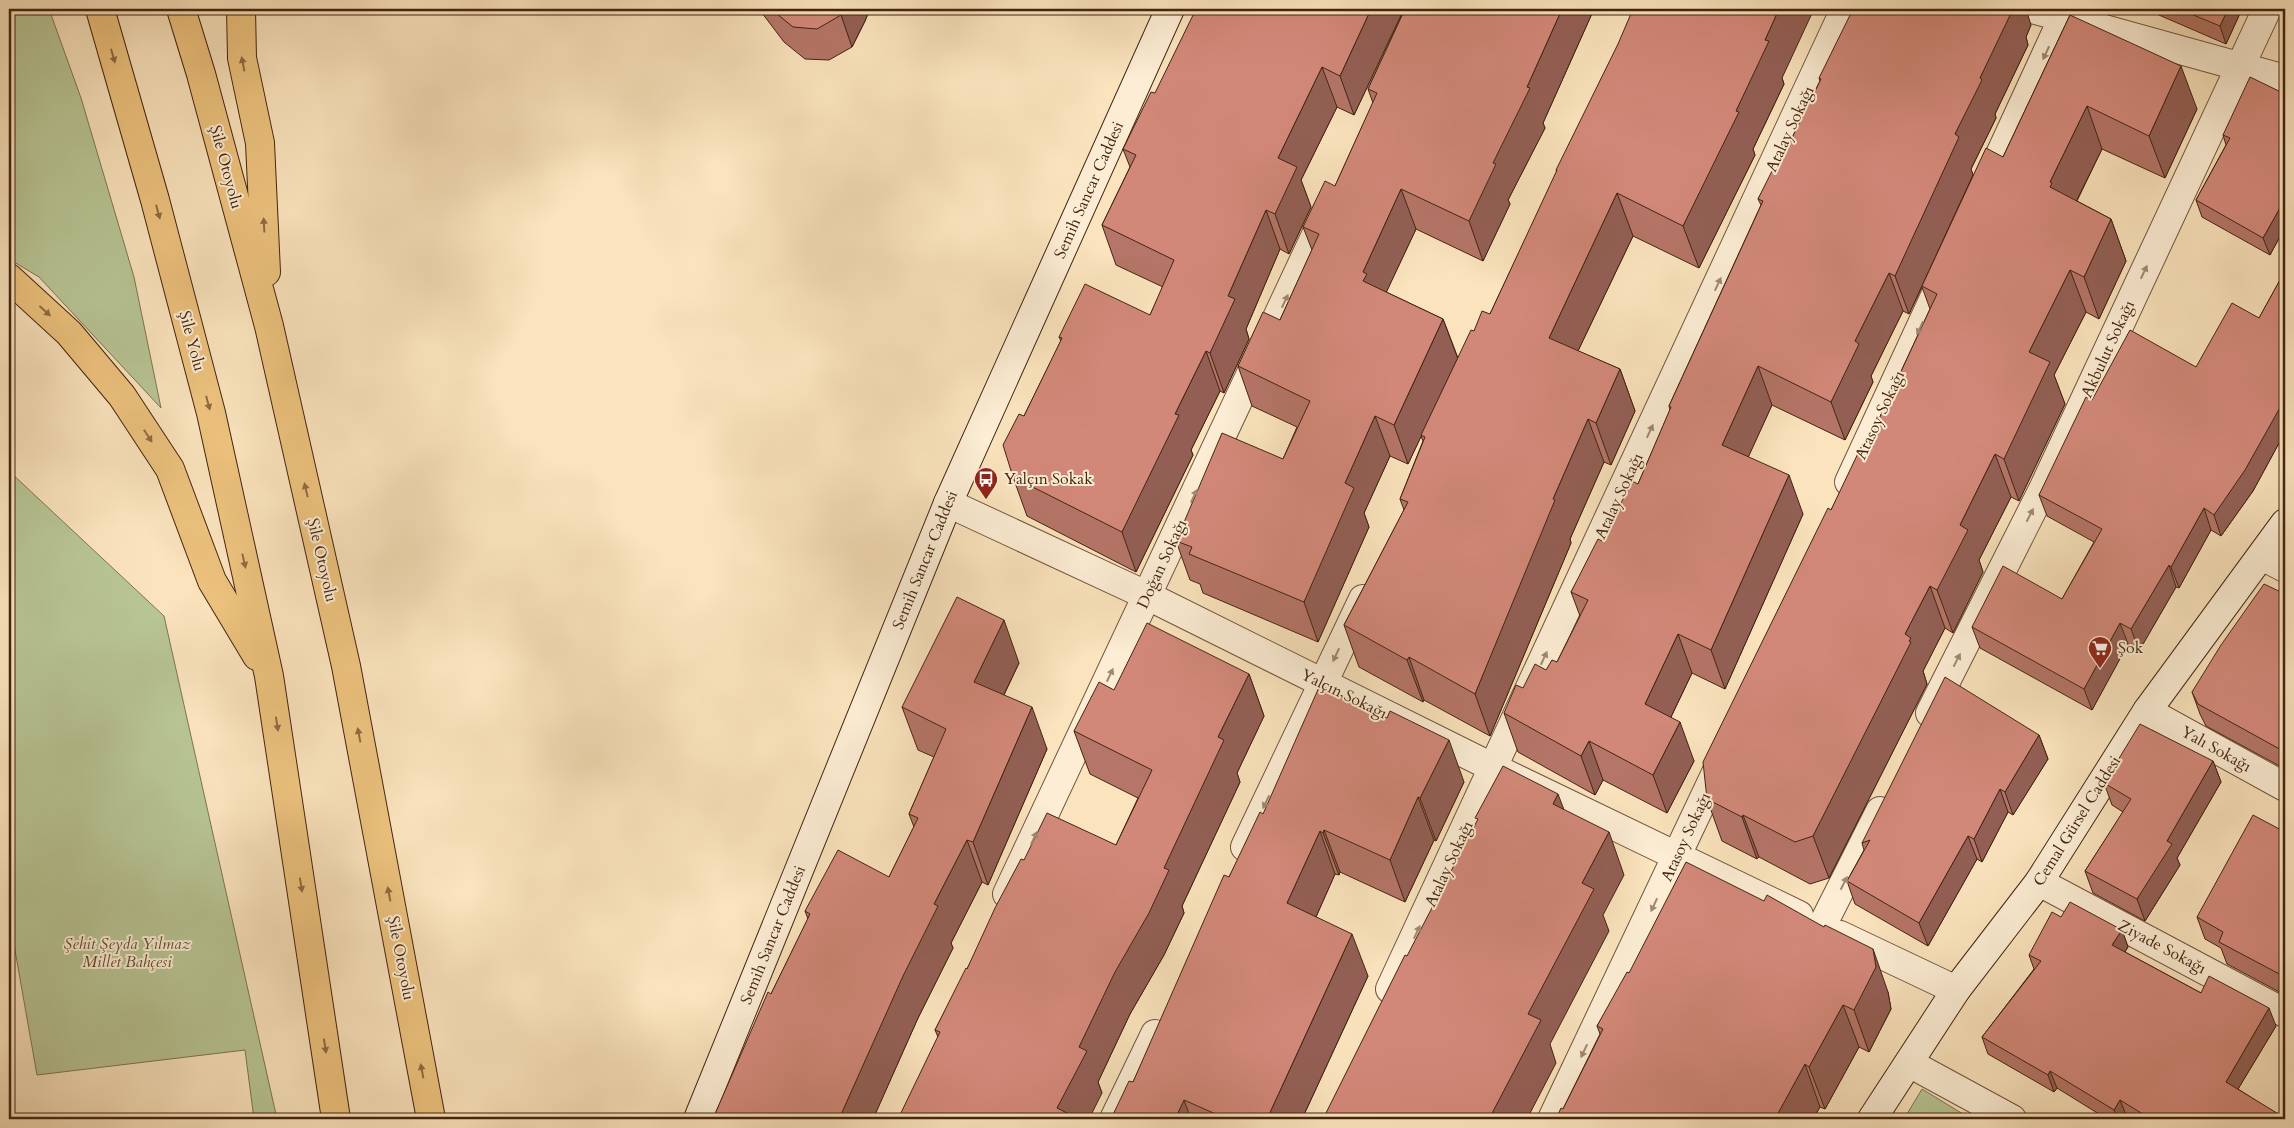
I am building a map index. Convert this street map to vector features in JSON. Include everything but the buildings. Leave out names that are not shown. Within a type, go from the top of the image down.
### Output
[{"type":"highway","name":"Şile Yolu","points":[[100,9],[209,404],[269,676]]},
{"type":"highway","name":"Şile Otoyolu","points":[[181,9],[204,83],[269,326],[346,666],[431,1119]]},
{"type":"highway","points":[[241,9],[242,58],[260,144],[269,326]]},
{"type":"highway","points":[[9,278],[69,333],[122,396],[170,469],[212,581],[269,676],[336,1119]]},
{"type":"street","name":"Semih Sancar Caddesi","points":[[698,1119],[948,503],[1170,9]]},
{"type":"street","name":"Atalay Sokağı","points":[[1380,1011],[1845,9]]},
{"type":"street","points":[[2032,9],[2064,14],[2239,68],[2285,79]]},
{"type":"street","name":"Akbulut Sokağı","points":[[1916,739],[2043,489],[2267,9]]},
{"type":"street","points":[[1975,208],[2064,14]]},
{"type":"street","name":"Doğan Sokağı","points":[[995,921],[1337,189]]},
{"type":"street","name":"Atasoy Sokağı","points":[[1839,505],[1955,253]]},
{"type":"street","name":"Yalçın Sokağı","points":[[948,503],[1148,596],[1494,768],[1956,990]]},
{"type":"street","name":"Cemal Gürsel Caddesi","points":[[1872,1119],[1956,990],[2039,882],[2147,710],[2274,562],[2285,523]]},
{"type":"street","points":[[1234,870],[1374,576]]},
{"type":"street","name":"Yalı Sokağı","points":[[2147,710],[2285,787]]},
{"type":"street","name":"Atasoy Sokağı","points":[[1552,1119],[1731,739]]},
{"type":"street","points":[[1822,926],[1889,792]]},
{"type":"street","name":"Ziyade Sokağı","points":[[2039,882],[2285,1013]]},
{"type":"street","points":[[1114,1119],[1165,1012]]},
{"type":"street","points":[[1910,1063],[2012,1119]]},
{"type":"green space","points":[[9,9],[49,9],[81,98],[134,277],[161,408],[39,277],[9,259]]},
{"type":"green space","name":"Şehit Şeyda Yılmaz Millet Bahçesi","points":[[9,471],[164,616],[277,1119],[254,1119],[245,1050],[37,1075],[9,916]]},
{"type":"green space","points":[[1922,1089],[1971,1119],[1904,1119]]},
{"type":"place","name":"Yalçın Sokak","points":[[986,500]]},
{"type":"place","name":"Şok","points":[[2100,669]]}]
